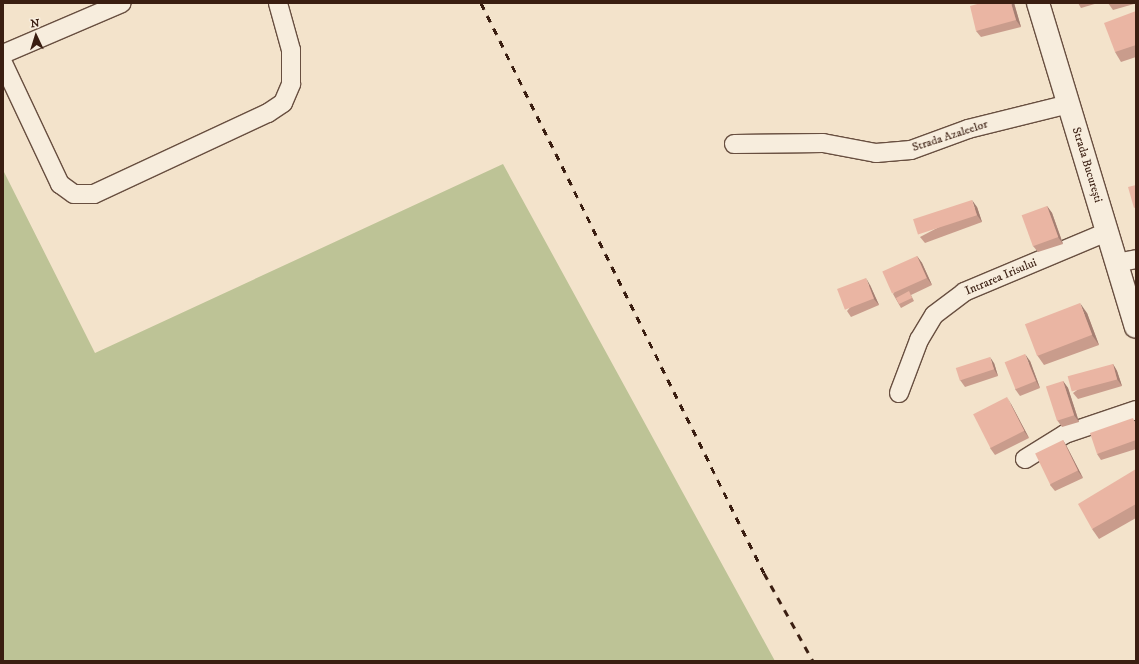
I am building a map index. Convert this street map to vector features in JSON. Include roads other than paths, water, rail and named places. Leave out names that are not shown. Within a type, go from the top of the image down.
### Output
[{"type":"main road","name":"Strada București","points":[[1038,3],[1107,232],[1126,261],[1136,327]]},
{"type":"street","points":[[3,54],[122,3]]},
{"type":"street","points":[[3,63],[60,184],[74,194],[94,194],[268,113],[283,103],[291,84],[291,50],[278,3]]},
{"type":"street","name":"Strada Azaleelor","points":[[734,144],[823,144],[876,153],[911,150],[968,129],[1069,104]]},
{"type":"street","name":"Intrarea Irisului","points":[[899,393],[919,340],[934,316],[964,292],[1107,232]]},
{"type":"street","points":[[1025,459],[1065,434],[1136,410]]},
{"type":"railway","points":[[481,3],[764,573],[813,661]]}]
